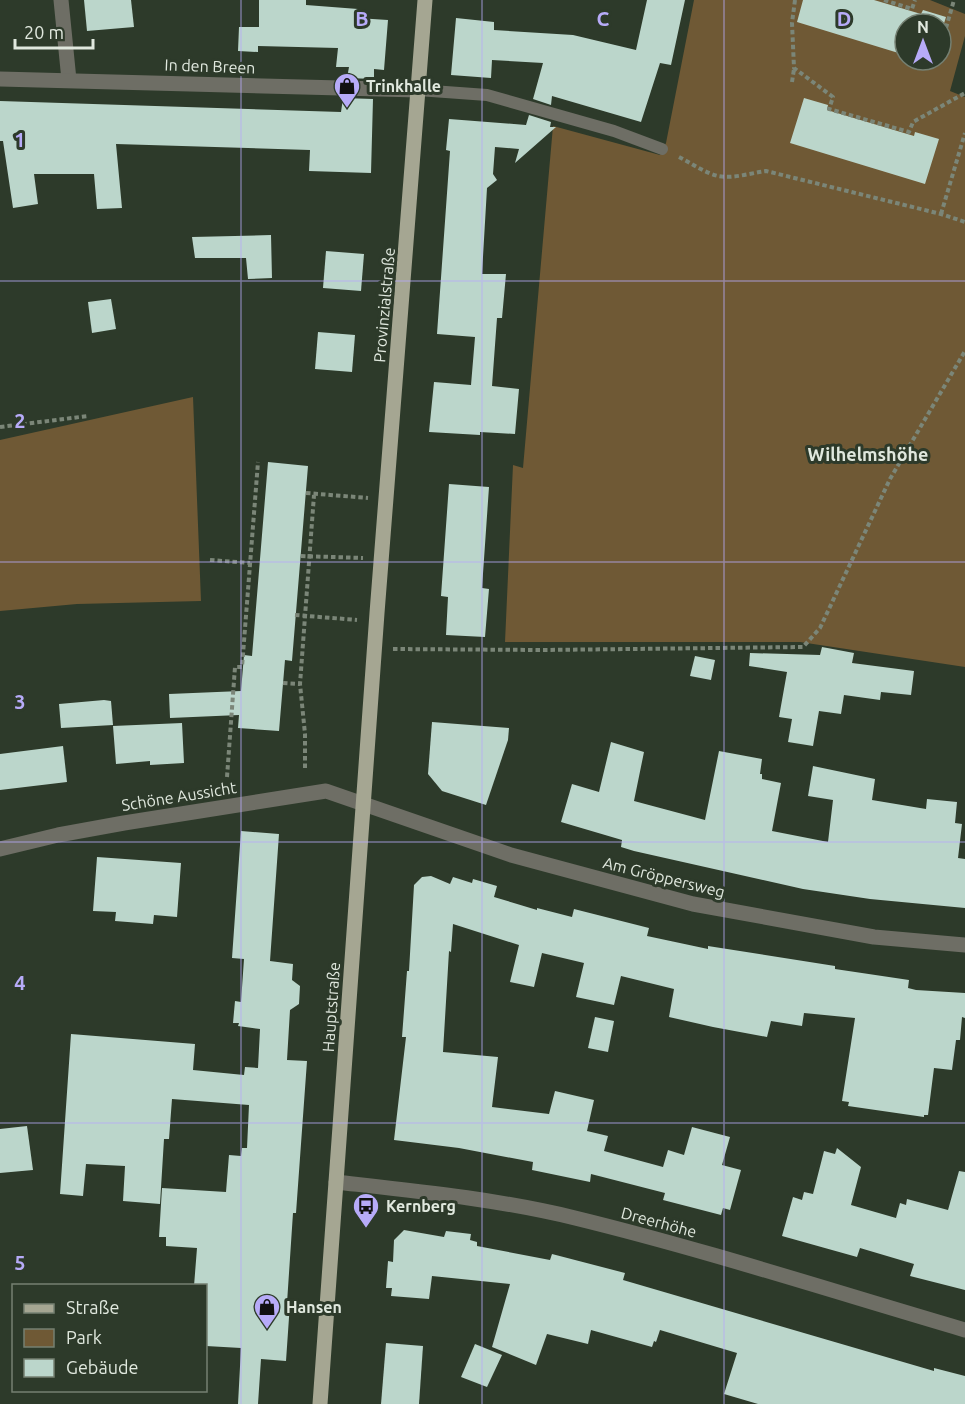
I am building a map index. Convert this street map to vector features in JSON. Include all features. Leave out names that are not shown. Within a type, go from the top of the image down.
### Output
[{"type":"main road","name":"Provinzialstraße","points":[[376,617],[425,0]]},
{"type":"main road","name":"Hauptstraße","points":[[320,1404],[376,617]]},
{"type":"street","points":[[61,0],[69,80]]},
{"type":"street","name":"In den Breen","points":[[0,79],[418,90]]},
{"type":"street","name":"Schöne Aussicht","points":[[0,849],[124,823],[326,791],[363,804]]},
{"type":"street","name":"Am Gröppersweg","points":[[363,804],[510,855],[693,904],[874,937],[965,945]]},
{"type":"street","name":"Dreerhöhe","points":[[336,1182],[459,1197],[574,1218],[707,1254],[965,1330]]},
{"type":"lane","points":[[418,90],[487,95],[614,131],[662,149]]},
{"type":"path","points":[[792,82],[794,68],[792,23],[795,0]]},
{"type":"path","points":[[884,0],[912,9],[915,0]]},
{"type":"path","points":[[794,68],[833,98],[829,109],[909,132],[913,122],[965,93]]},
{"type":"path","points":[[941,214],[965,133]]},
{"type":"path","points":[[662,149],[717,176],[733,177],[766,171],[965,222]]},
{"type":"path","points":[[374,649],[803,647],[820,628],[891,479],[965,351]]},
{"type":"path","points":[[0,427],[88,416]]},
{"type":"path","points":[[227,777],[235,667],[242,667],[258,462]]},
{"type":"path","points":[[306,493],[386,499]]},
{"type":"path","points":[[305,768],[305,734],[300,684],[314,495]]},
{"type":"path","points":[[301,556],[381,558]]},
{"type":"path","points":[[210,560],[250,563]]},
{"type":"path","points":[[295,615],[376,617]]},
{"type":"path","points":[[283,683],[300,684]]},
{"type":"green space","points":[[694,0],[930,0],[965,14],[965,36],[950,91],[965,97],[965,667],[800,642],[505,642],[513,465],[523,468],[553,126],[660,155],[666,143]]},
{"type":"green space","points":[[193,397],[201,601],[77,604],[0,611],[0,440]]},
{"type":"building","points":[[84,0],[131,0],[134,27],[87,31]]},
{"type":"building","points":[[259,0],[306,0],[306,5],[358,9],[357,18],[388,20],[384,70],[374,69],[374,79],[347,78],[349,67],[336,67],[338,48],[258,46],[258,52],[238,51],[239,27],[259,27]]},
{"type":"building","points":[[647,0],[685,0],[671,65],[660,63],[641,122],[552,96],[551,105],[533,99],[543,63],[492,60],[491,78],[451,75],[456,18],[494,22],[494,30],[573,35],[636,50]]},
{"type":"building","points":[[803,0],[874,0],[914,12],[893,12],[893,51],[797,22]]},
{"type":"building","points":[[343,98],[373,99],[371,173],[309,171],[310,150],[116,144],[122,208],[97,209],[94,174],[34,174],[38,204],[13,208],[3,141],[0,141],[0,101],[341,112]]},
{"type":"building","points":[[804,98],[828,105],[827,110],[914,136],[915,132],[939,139],[925,184],[790,143]]},
{"type":"building","points":[[529,115],[551,122],[550,127],[556,127],[515,163],[519,149],[495,147],[493,174],[497,180],[487,188],[482,274],[506,274],[502,318],[497,318],[492,386],[519,389],[515,434],[480,432],[480,435],[429,432],[434,382],[471,385],[475,337],[437,334],[450,151],[446,150],[449,119],[526,125]]},
{"type":"building","points":[[271,235],[272,278],[248,279],[246,258],[195,258],[192,237]]},
{"type":"building","points":[[326,251],[364,254],[361,291],[323,288]]},
{"type":"building","points":[[111,299],[116,329],[92,333],[88,302]]},
{"type":"building","points":[[318,332],[355,335],[352,372],[315,369]]},
{"type":"building","points":[[268,462],[308,466],[292,661],[285,660],[279,731],[238,728],[239,715],[170,718],[169,694],[241,691],[244,655],[252,656]]},
{"type":"building","points":[[449,484],[489,487],[482,588],[489,589],[485,637],[446,635],[448,597],[441,596]]},
{"type":"building","points":[[822,647],[854,653],[852,663],[914,671],[911,695],[881,692],[880,700],[844,695],[841,714],[819,711],[813,746],[788,742],[792,719],[779,717],[787,672],[749,666],[750,653],[820,655]]},
{"type":"building","points":[[695,656],[715,660],[711,680],[690,676]]},
{"type":"building","points":[[111,701],[113,725],[61,728],[59,704]]},
{"type":"building","points":[[432,722],[509,728],[508,740],[486,805],[442,791],[428,774]]},
{"type":"building","points":[[182,723],[184,763],[150,765],[150,761],[116,764],[113,726]]},
{"type":"building","points":[[611,742],[644,752],[634,801],[705,820],[719,751],[762,759],[760,774],[762,774],[762,779],[781,783],[772,831],[828,842],[833,800],[808,796],[813,766],[875,779],[872,800],[926,809],[927,799],[957,802],[955,823],[962,824],[958,858],[965,859],[965,908],[870,899],[803,889],[634,851],[621,847],[622,840],[561,822],[572,784],[599,792]]},
{"type":"building","points":[[63,746],[67,782],[0,790],[0,754]]},
{"type":"building","points":[[241,831],[279,834],[270,961],[293,964],[292,980],[300,986],[299,1004],[290,1010],[287,1060],[307,1061],[296,1213],[293,1213],[286,1361],[261,1359],[258,1404],[238,1404],[241,1348],[207,1346],[207,1284],[194,1284],[197,1248],[166,1246],[166,1237],[159,1237],[162,1188],[226,1192],[229,1155],[241,1156],[242,1148],[247,1148],[249,1105],[172,1099],[169,1139],[164,1139],[160,1204],[123,1201],[125,1166],[86,1164],[83,1196],[60,1194],[71,1034],[195,1044],[193,1070],[244,1075],[245,1067],[258,1068],[260,1029],[238,1026],[239,1023],[233,1023],[235,1001],[241,1002],[244,959],[232,958]]},
{"type":"building","points":[[97,857],[181,863],[177,917],[154,915],[153,924],[115,921],[116,912],[93,911]]},
{"type":"building","points":[[431,876],[450,884],[453,877],[472,883],[473,879],[497,886],[494,897],[537,910],[537,908],[572,917],[574,909],[649,928],[647,936],[708,949],[708,946],[909,980],[908,988],[916,990],[965,993],[965,1018],[962,1017],[960,1040],[956,1040],[952,1070],[934,1068],[928,1115],[924,1117],[848,1106],[849,1102],[842,1101],[855,1018],[804,1013],[802,1026],[771,1021],[767,1037],[713,1027],[669,1017],[674,989],[621,976],[614,1005],[576,997],[584,963],[542,953],[534,987],[510,982],[519,945],[453,924],[451,952],[449,951],[443,1052],[498,1057],[492,1107],[549,1114],[555,1091],[594,1100],[587,1131],[608,1136],[604,1151],[663,1167],[668,1150],[684,1155],[692,1127],[730,1137],[722,1165],[741,1170],[730,1210],[723,1208],[721,1215],[663,1200],[665,1193],[591,1174],[590,1182],[532,1170],[533,1162],[459,1148],[394,1140],[406,1037],[402,1037],[414,885],[422,877]]},
{"type":"building","points":[[595,1017],[614,1021],[608,1052],[588,1048]]},
{"type":"building","points":[[27,1126],[33,1170],[0,1173],[0,1129]]},
{"type":"building","points":[[837,1148],[861,1167],[851,1205],[896,1218],[900,1203],[906,1205],[907,1199],[948,1210],[959,1171],[965,1172],[965,1290],[910,1276],[914,1264],[860,1248],[857,1257],[782,1236],[793,1197],[802,1200],[804,1192],[813,1194],[824,1151],[835,1154]]},
{"type":"building","points":[[404,1230],[444,1237],[446,1231],[471,1234],[470,1240],[477,1242],[477,1246],[550,1260],[552,1254],[625,1273],[623,1280],[934,1371],[934,1368],[965,1376],[965,1404],[758,1404],[724,1394],[737,1353],[660,1330],[652,1347],[591,1330],[588,1344],[547,1334],[536,1365],[492,1347],[510,1284],[432,1276],[429,1299],[391,1296],[392,1288],[386,1288],[388,1261],[393,1262],[394,1240]]},
{"type":"building","points":[[386,1343],[423,1346],[419,1404],[381,1404]]},
{"type":"building","points":[[475,1344],[502,1355],[487,1387],[461,1377]]},
{"type":"place","name":"Trinkhalle","points":[[347,109]]},
{"type":"place","name":"Kernberg","points":[[366,1229]]},
{"type":"place","name":"Hansen","points":[[267,1330]]},
{"type":"district","name":"Wilhelmshöhe","points":[[868,454]]}]
